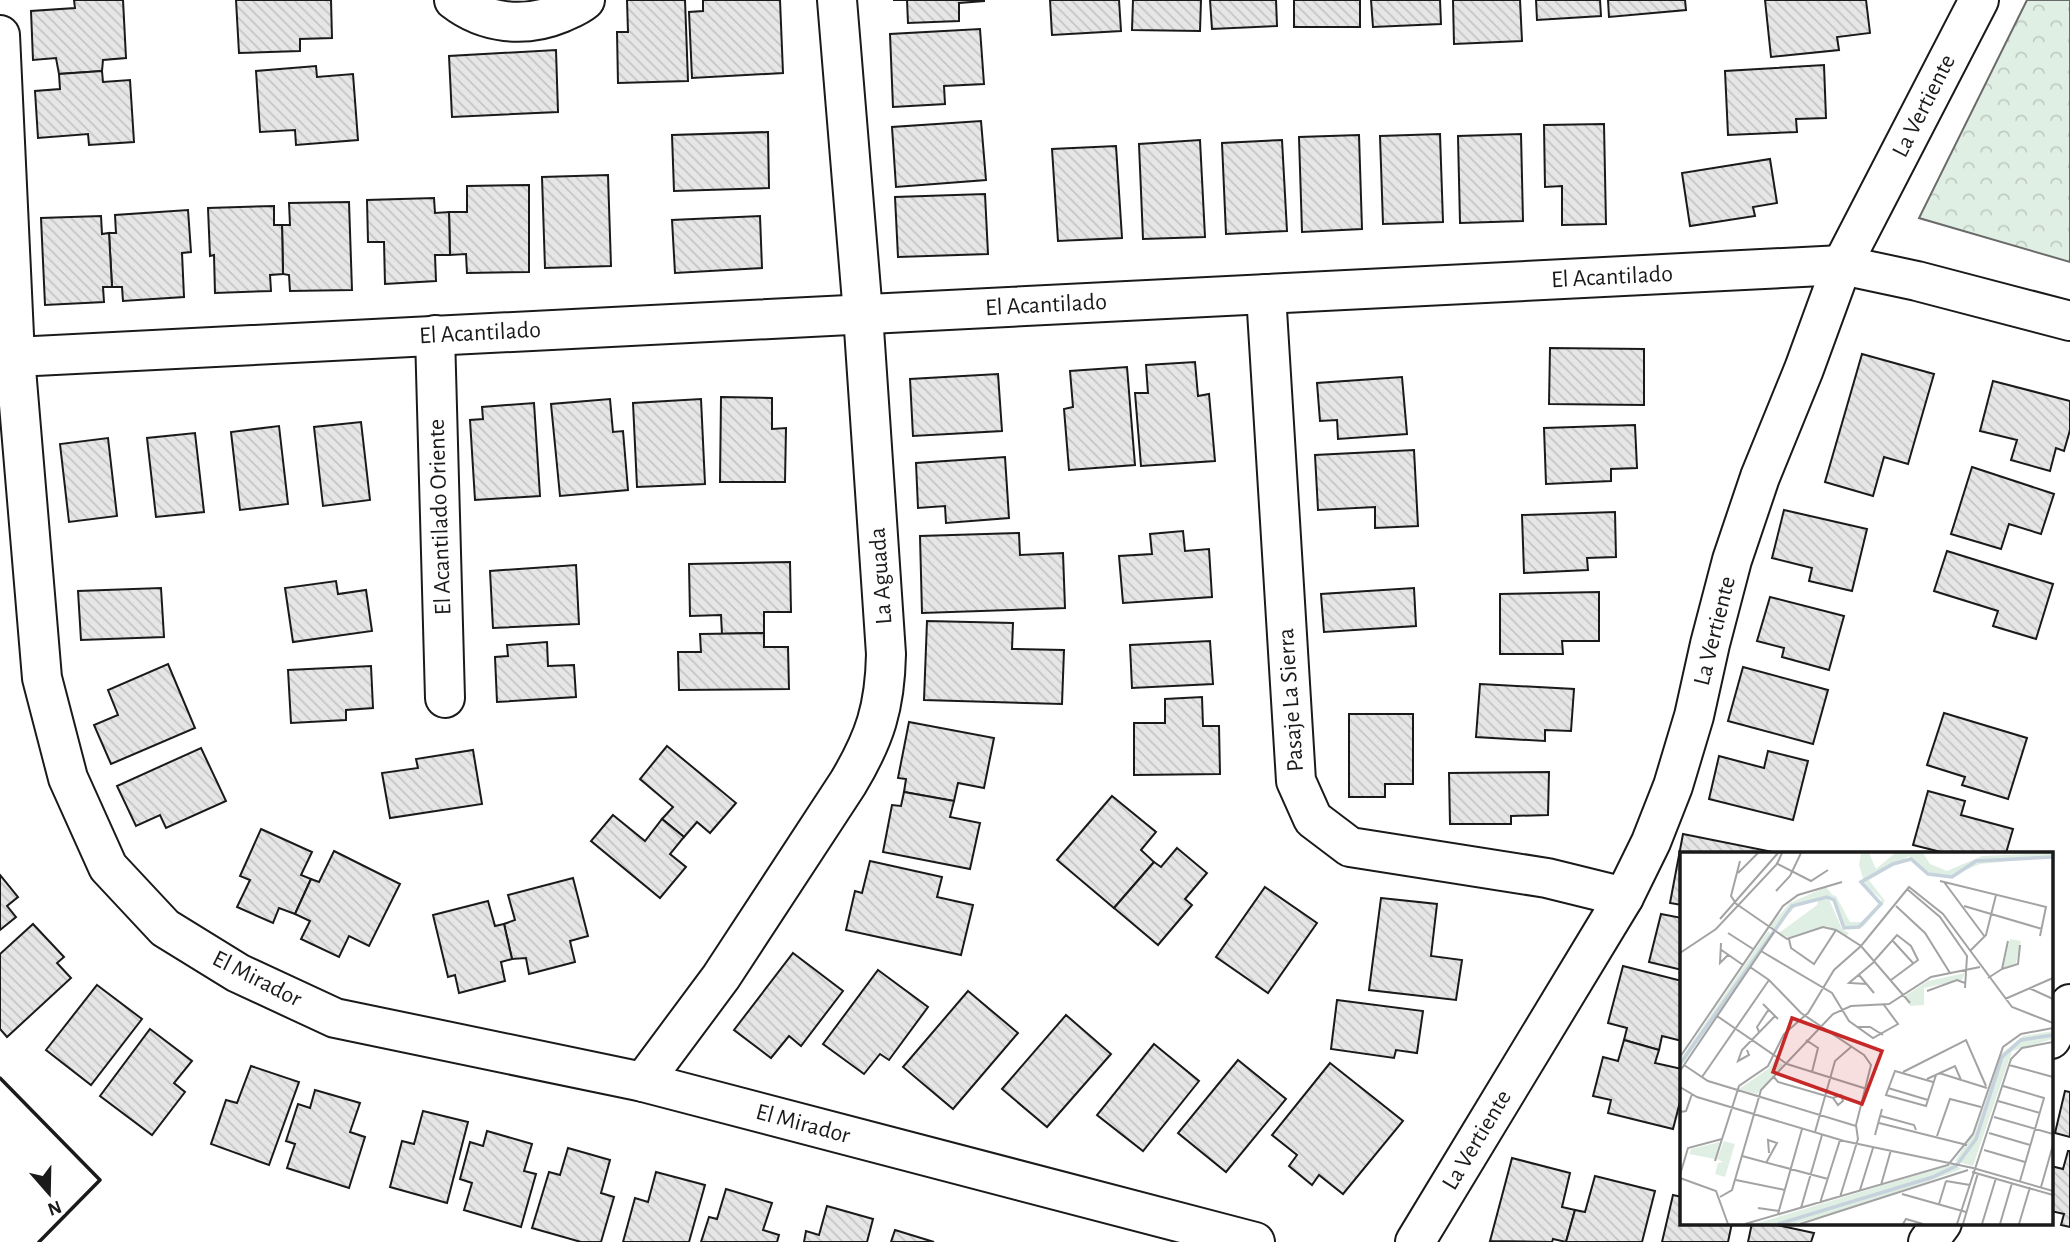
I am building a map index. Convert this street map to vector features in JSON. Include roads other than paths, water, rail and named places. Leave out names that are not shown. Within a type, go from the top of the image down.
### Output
[{"type":"street","points":[[454,0],[468,11],[505,23],[544,20],[585,0]]},
{"type":"street","name":"La Aguada","points":[[643,1082],[721,977],[801,857],[863,757],[875,730],[883,700],[886,654],[863,314],[837,0]]},
{"type":"street","name":"La Vertiente","points":[[1415,1242],[1624,897],[1651,842],[1673,786],[1694,716],[1732,560],[1760,477],[1842,265],[1979,0]]},
{"type":"street","name":"El Mirador","points":[[0,35],[15,357],[43,678],[68,778],[108,867],[165,928],[238,973],[335,1018],[643,1082],[1255,1242]]},
{"type":"street","name":"El Acantilado","points":[[15,357],[1842,265],[1917,281],[2070,321]]},
{"type":"street","name":"Pasaje La Sierra","points":[[1266,294],[1296,781],[1313,819],[1350,847],[1547,878],[1624,897]]},
{"type":"street","name":"El Acantilado Oriente","points":[[435,335],[444,698]]},
{"type":"street","points":[[2052,1037],[2070,1004]]},
{"type":"street","points":[[1928,1242],[1941,1224]]}]
